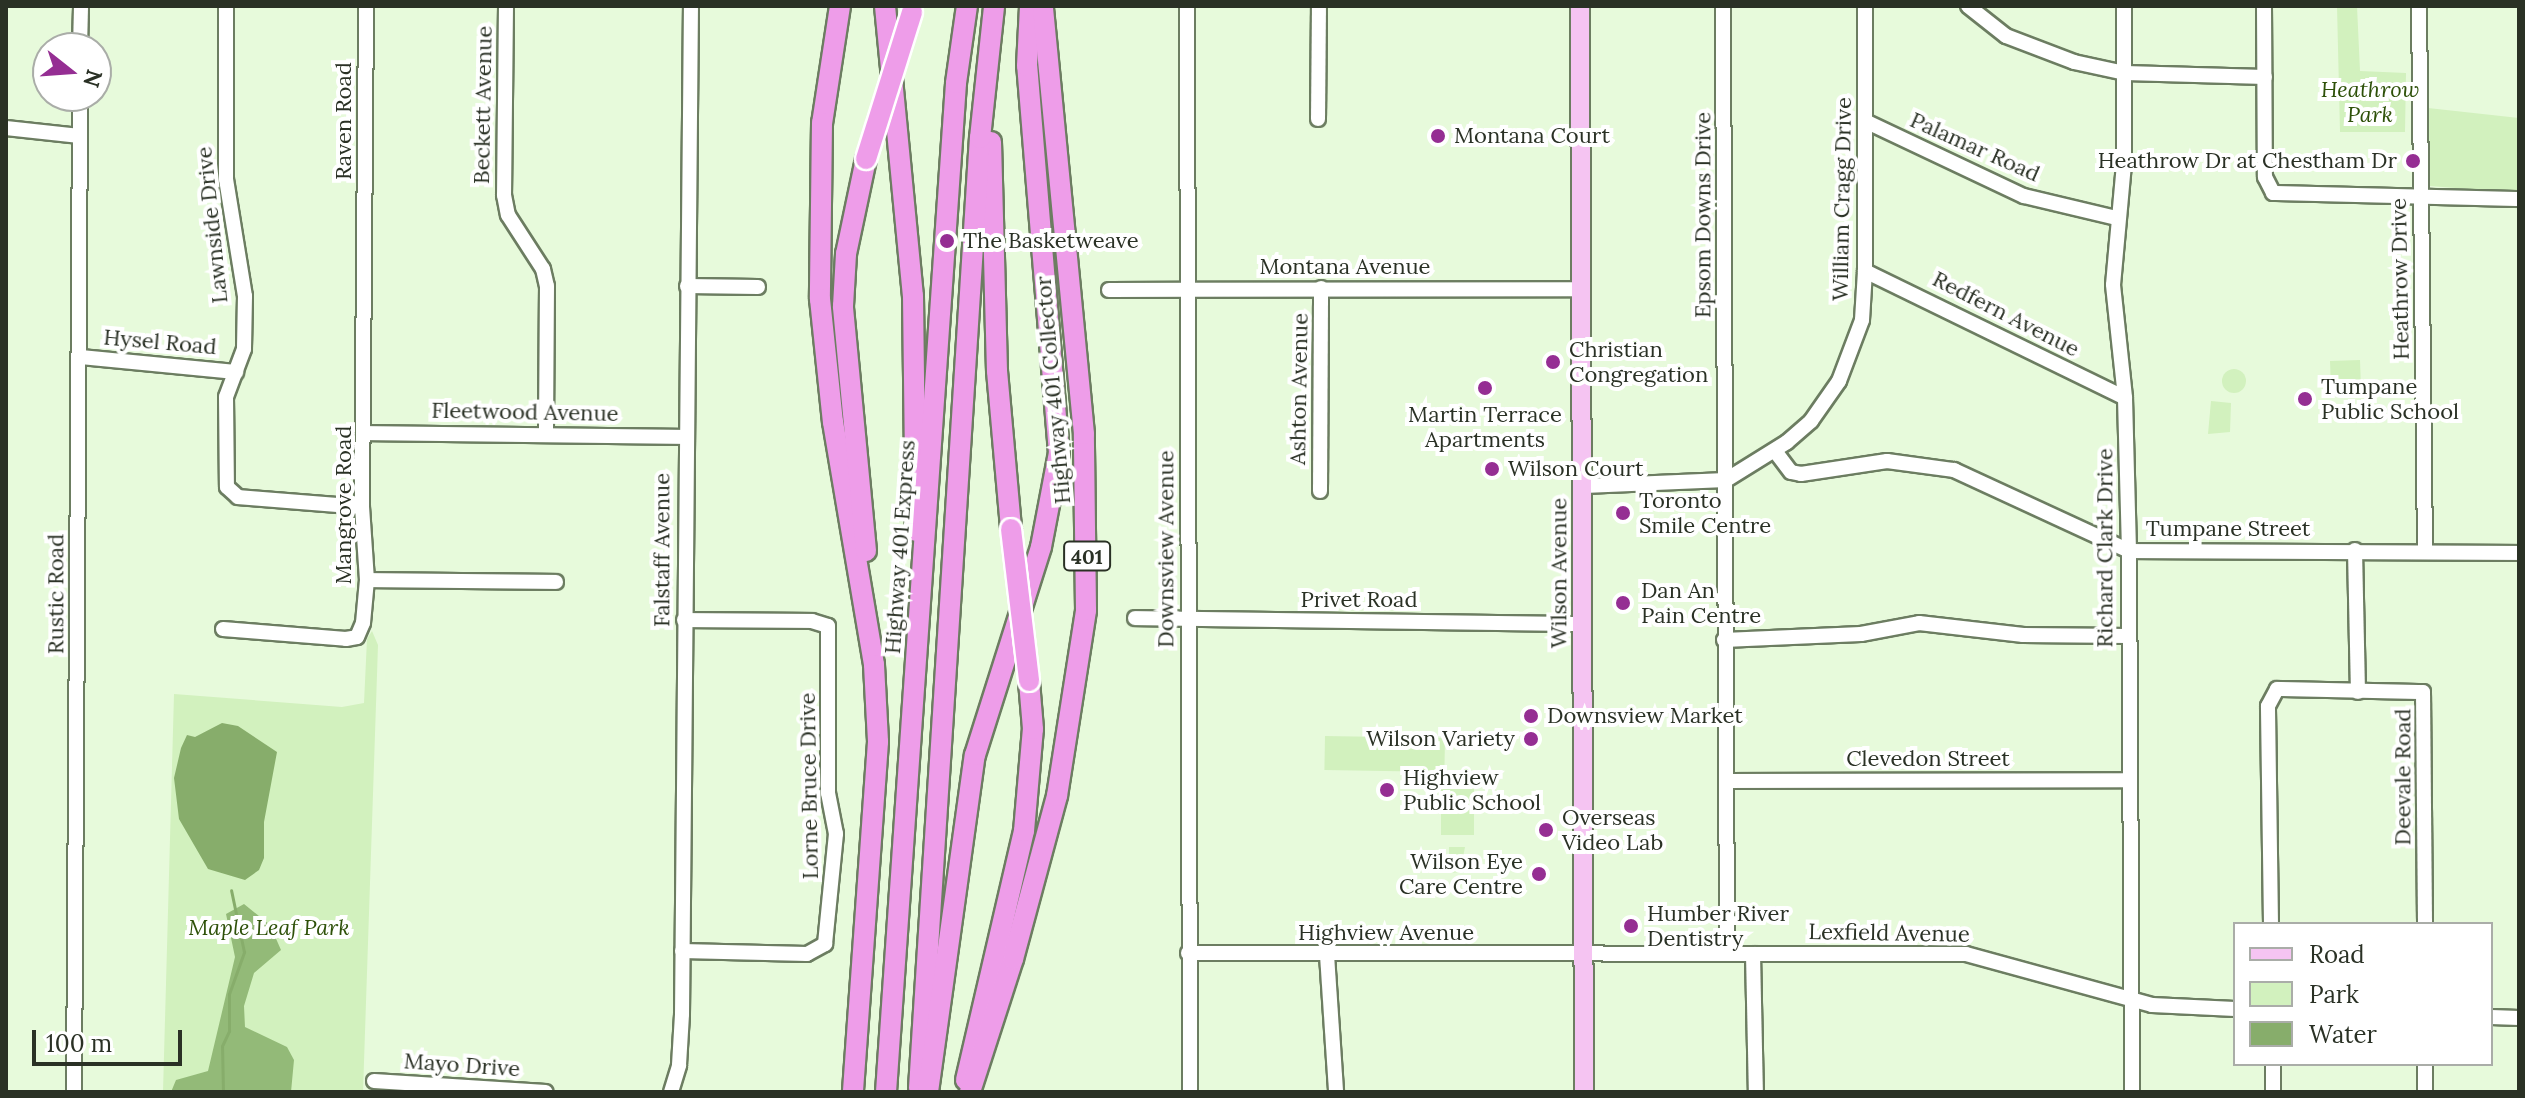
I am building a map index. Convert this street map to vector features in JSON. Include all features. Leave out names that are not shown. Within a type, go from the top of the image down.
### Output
[{"type":"highway","points":[[840,6],[822,123],[820,299],[833,422],[874,665]]},
{"type":"highway","points":[[885,6],[913,296],[914,514],[923,578]]},
{"type":"highway","name":"Highway 401 Express","points":[[886,1092],[956,83],[967,6]]},
{"type":"highway","points":[[918,1092],[994,6]]},
{"type":"highway","points":[[928,1092],[975,755],[1041,547],[1059,453],[1027,66],[1030,6]]},
{"type":"highway","name":"Highway 401 Collector","points":[[968,1092],[1009,974],[1057,796],[1086,610],[1084,434],[1043,6]]},
{"type":"highway","points":[[853,1092],[878,742],[843,306],[848,242],[866,159],[912,9]]},
{"type":"highway","points":[[968,1092],[1024,831],[1033,729],[997,371],[988,62]]},
{"type":"main road","name":"Wilson Avenue","points":[[1580,6],[1584,1092]]},
{"type":"street","points":[[80,32],[81,6]]},
{"type":"street","name":"Lawnside Drive","points":[[226,6],[226,179],[245,296],[244,349],[225,415],[225,478],[231,493],[362,507]]},
{"type":"street","name":"Raven Road","points":[[365,237],[366,6]]},
{"type":"street","name":"Beckett Avenue","points":[[506,6],[504,195],[508,215],[543,269],[547,286],[546,433]]},
{"type":"street","name":"Falstaff Avenue","points":[[671,1092],[679,1065],[682,951],[684,437],[691,6]]},
{"type":"street","name":"Downsview Avenue","points":[[1187,6],[1190,1092]]},
{"type":"street","points":[[1318,119],[1319,6]]},
{"type":"street","name":"Epsom Downs Drive","points":[[1723,6],[1727,952]]},
{"type":"street","name":"William Cragg Drive","points":[[1584,486],[1726,480],[1775,451],[1811,421],[1839,381],[1862,320],[1865,271],[1865,6]]},
{"type":"street","points":[[1968,6],[2032,48],[2125,73],[2265,77]]},
{"type":"street","name":"Richard Clark Drive","points":[[2124,6],[2124,164],[2116,218],[2113,285],[2125,398],[2129,551],[2132,1092]]},
{"type":"street","points":[[2264,6],[2265,177],[2273,193],[2519,199]]},
{"type":"street","name":"Heathrow Drive","points":[[2419,6],[2425,552]]},
{"type":"street","name":"Rustic Road","points":[[74,1092],[80,112]]},
{"type":"street","name":"Palamar Road","points":[[1865,121],[2024,196],[2116,218]]},
{"type":"street","points":[[6,128],[80,136]]},
{"type":"street","name":"Mangrove Road","points":[[223,629],[357,637],[367,580],[362,507],[366,433],[365,237]]},
{"type":"street","name":"Redfern Avenue","points":[[1865,271],[2125,398]]},
{"type":"street","points":[[687,286],[758,287]]},
{"type":"street","name":"Ashton Avenue","points":[[1320,491],[1321,288]]},
{"type":"street","name":"Montana Avenue","points":[[1109,290],[1581,289]]},
{"type":"street","name":"Hysel Road","points":[[80,357],[236,372]]},
{"type":"street","name":"Fleetwood Avenue","points":[[366,433],[684,437]]},
{"type":"street","name":"Tumpane Street","points":[[1775,451],[1791,472],[1801,474],[1887,461],[1954,470],[2129,551],[2519,553]]},
{"type":"street","points":[[2271,922],[2272,694],[2277,689],[2358,692],[2355,550]]},
{"type":"street","points":[[367,580],[556,582]]},
{"type":"street","name":"Privet Road","points":[[1135,618],[1583,624]]},
{"type":"street","name":"Lorne Bruce Drive","points":[[682,951],[807,954],[825,944],[836,834],[828,793],[828,626],[812,621],[684,620]]},
{"type":"street","points":[[1724,640],[1861,634],[1919,623],[2023,635],[2128,636]]},
{"type":"street","name":"Deevale Road","points":[[2358,692],[2423,692],[2425,922]]},
{"type":"street","name":"Clevedon Street","points":[[1727,781],[2129,780]]},
{"type":"street","name":"Lexfield Avenue","points":[[1584,955],[1727,952],[1966,954],[2130,999],[2233,1009]]},
{"type":"street","name":"Highview Avenue","points":[[1188,953],[1584,955]]},
{"type":"street","points":[[1753,954],[1756,1092]]},
{"type":"street","points":[[1327,955],[1336,1092]]},
{"type":"street","points":[[2493,1017],[2519,1018]]},
{"type":"street","points":[[2273,1066],[2273,1092]]},
{"type":"street","points":[[2425,1066],[2425,1092]]},
{"type":"street","name":"Mayo Drive","points":[[374,1081],[546,1092]]},
{"type":"green space","name":"Heathrow Park","points":[[2337,6],[2357,6],[2360,71],[2406,73],[2405,132],[2340,132]]},
{"type":"green space","points":[[2428,108],[2519,118],[2519,193],[2430,186]]},
{"type":"green space","points":[[2360,360],[2361,393],[2331,394],[2330,361]]},
{"type":"green space","points":[[2234,369],[2242,373],[2246,381],[2242,389],[2234,393],[2226,389],[2222,381],[2226,373]]},
{"type":"green space","points":[[2211,401],[2231,403],[2230,432],[2208,434]]},
{"type":"green space","name":"Maple Leaf Park","points":[[372,631],[378,645],[363,1092],[163,1092],[174,694],[342,707],[364,703],[367,639]]},
{"type":"green space","points":[[1325,736],[1445,738],[1444,772],[1324,770]]},
{"type":"green space","points":[[1441,786],[1474,786],[1474,835],[1441,835]]},
{"type":"green space","points":[[1449,847],[1465,847],[1460,872],[1449,873]]},
{"type":"green space","points":[[244,904],[270,925],[281,950],[254,973],[244,1006],[245,1027],[287,1047],[294,1060],[291,1092],[171,1092],[176,1080],[208,1071],[235,957],[226,914]]},
{"type":"water","points":[[222,723],[238,726],[277,752],[264,822],[264,858],[259,870],[245,880],[208,869],[179,819],[174,778],[181,748],[187,735],[195,737]]},
{"type":"waterway","points":[[223,1092],[222,1046],[229,1031],[229,994],[244,952],[231,890]]},
{"type":"place","name":"Montana Court","points":[[1438,136]]},
{"type":"place","name":"Heathrow Dr at Chestham Dr","points":[[2413,161]]},
{"type":"place","name":"The Basketweave","points":[[947,241]]},
{"type":"place","name":"Christian Congregation","points":[[1553,362]]},
{"type":"place","name":"Martin Terrace Apartments","points":[[1485,388]]},
{"type":"place","name":"Tumpane Public School","points":[[2305,399]]},
{"type":"place","name":"Wilson Court","points":[[1492,469]]},
{"type":"place","name":"Toronto Smile Centre","points":[[1623,513]]},
{"type":"place","name":"Dan An Pain Centre","points":[[1623,603]]},
{"type":"place","name":"Downsview Market","points":[[1531,716]]},
{"type":"place","name":"Wilson Variety","points":[[1531,739]]},
{"type":"place","name":"Highview Public School","points":[[1387,790]]},
{"type":"place","name":"Overseas Video Lab","points":[[1546,830]]},
{"type":"place","name":"Wilson Eye Care Centre","points":[[1539,874]]},
{"type":"place","name":"Humber River Dentistry","points":[[1631,926]]}]
